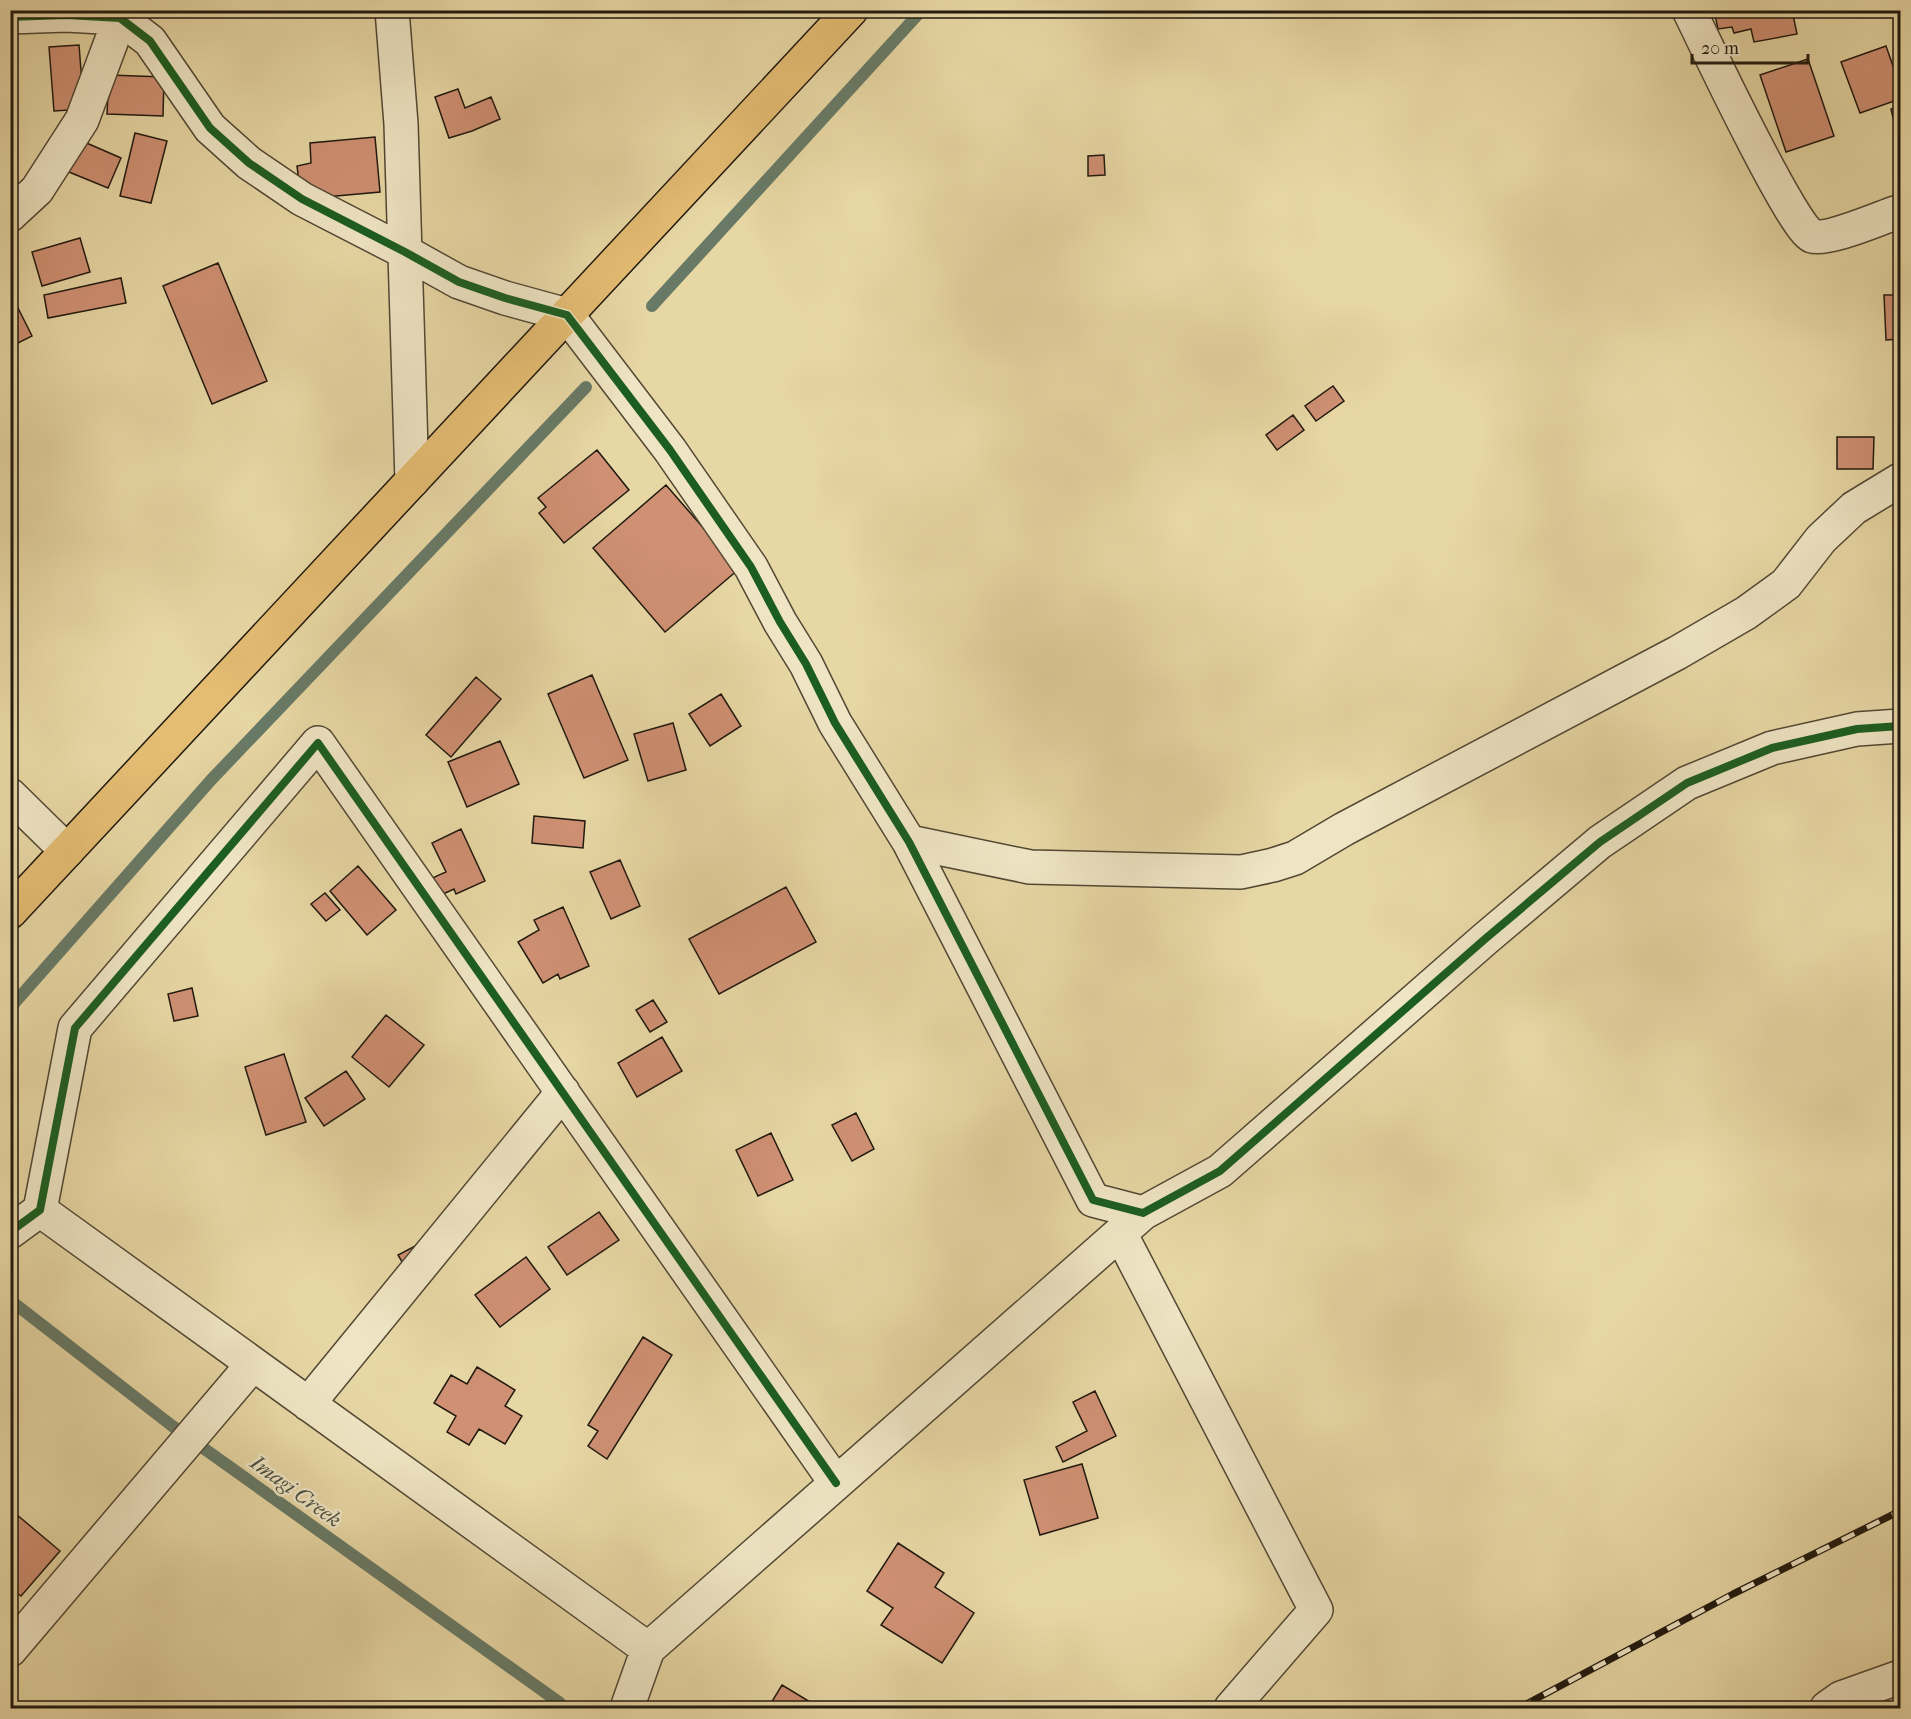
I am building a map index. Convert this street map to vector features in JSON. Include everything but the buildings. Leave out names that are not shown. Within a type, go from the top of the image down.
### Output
[{"type":"highway","points":[[10,912],[850,10]]},
{"type":"street","points":[[392,10],[400,123],[412,481]]},
{"type":"street","points":[[1689,10],[1758,150],[1788,206],[1806,232],[1813,236],[1826,237],[1895,213]]},
{"type":"street","points":[[10,215],[37,190],[82,120],[119,14]]},
{"type":"street","points":[[10,17],[119,14],[150,41],[210,128],[249,164],[302,199],[459,282],[505,298],[567,315],[670,450],[751,567],[780,622],[806,664],[835,723],[909,842],[1093,1200],[1131,1223],[1316,1610],[1231,1708]]},
{"type":"street","points":[[909,842],[1030,867],[1240,872],[1295,858],[1344,829],[1677,653],[1746,613],[1785,584],[1821,539],[1854,508],[1900,480]]},
{"type":"street","points":[[627,1708],[648,1649],[1131,1223],[1220,1171],[1485,939],[1600,842],[1687,783],[1772,748],[1857,729],[1900,726]]},
{"type":"street","points":[[10,1232],[39,1210],[75,1028],[318,743],[836,1483]]},
{"type":"street","points":[[10,795],[68,851]]},
{"type":"street","points":[[308,1404],[563,1092]]},
{"type":"street","points":[[39,1210],[648,1649]]},
{"type":"street","points":[[10,1650],[253,1364]]},
{"type":"street","points":[[1827,1708],[1841,1698],[1900,1677]]},
{"type":"waterway","points":[[652,306],[922,10]]},
{"type":"waterway","points":[[10,1008],[211,780],[586,387]]},
{"type":"waterway","name":"Imagi Creek","points":[[10,1300],[171,1425],[560,1703],[560,1708]]},
{"type":"railway","points":[[1519,1708],[1733,1594],[1900,1511]]},
{"type":"cycle path","points":[[10,17],[66,15],[120,18],[150,41],[210,128],[249,163],[302,199],[459,282],[505,298],[567,315],[670,450],[751,567],[780,622],[806,664],[835,723],[909,842],[1093,1200],[1143,1213],[1220,1171],[1485,939],[1600,842],[1687,783],[1772,748],[1857,729],[1900,726]]},
{"type":"cycle path","points":[[10,1232],[40,1210],[75,1028],[318,743],[836,1483]]}]
